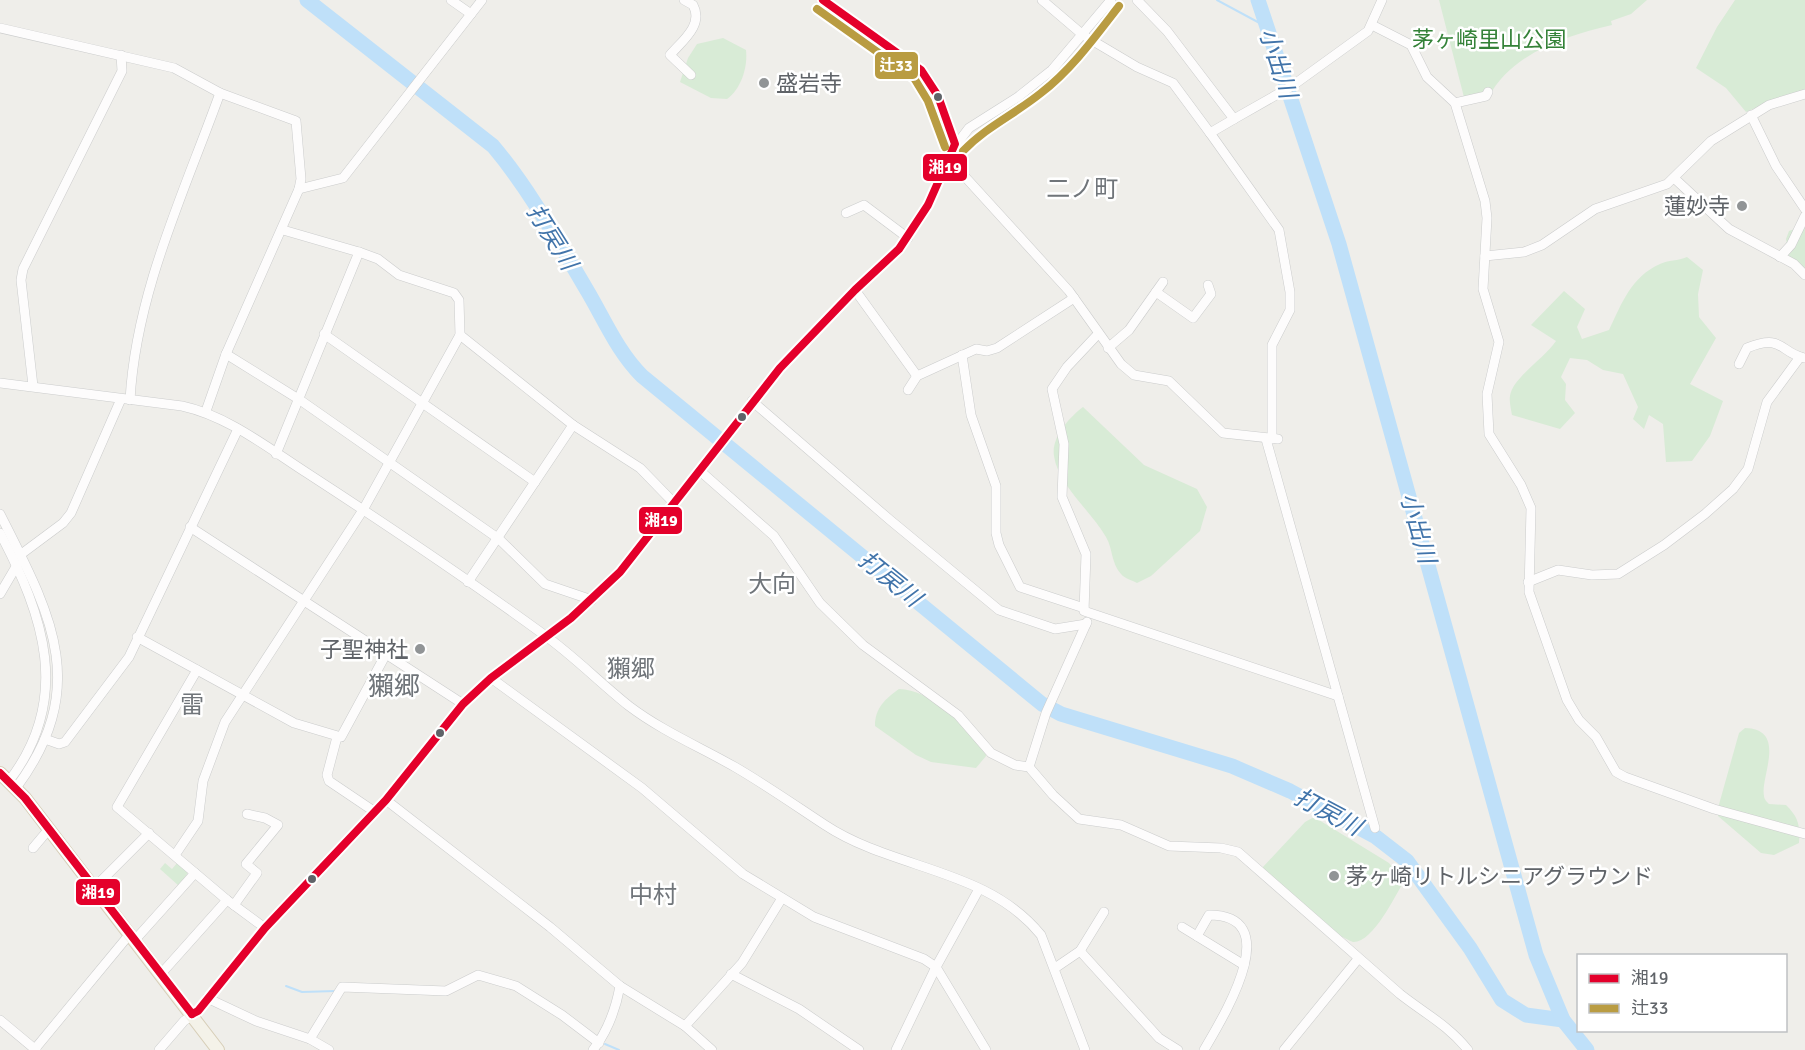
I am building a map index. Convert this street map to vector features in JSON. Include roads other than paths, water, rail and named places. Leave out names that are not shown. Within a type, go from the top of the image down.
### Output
[{"type":"main road","points":[[8,781],[49,829],[218,1050]]},
{"type":"street","points":[[451,0],[471,14]]},
{"type":"street","points":[[299,189],[343,178],[482,0]]},
{"type":"street","points":[[684,0],[693,5],[697,18],[695,25],[670,55],[691,75]]},
{"type":"street","points":[[823,0],[921,70],[933,84],[955,144]]},
{"type":"street","points":[[1042,0],[1083,35],[1137,67],[1173,83],[1279,230],[1290,292],[1290,310],[1272,345],[1272,439],[1338,696],[1375,828]]},
{"type":"street","points":[[159,1050],[192,1014],[198,1011],[265,928],[386,800],[463,704],[491,678],[592,600],[620,572],[752,401],[810,334],[908,238],[928,205],[955,144],[980,119],[1036,84],[1083,35],[1111,0]]},
{"type":"street","points":[[1137,0],[1167,31],[1234,119]]},
{"type":"street","points":[[1210,133],[1292,86],[1372,25],[1382,0]]},
{"type":"street","points":[[1372,25],[1411,45],[1427,76],[1455,103],[1485,201],[1483,289],[1499,342],[1487,394],[1489,434],[1521,485],[1531,508],[1528,582],[1533,609],[1571,710],[1596,737],[1616,772],[1714,809],[1805,834]]},
{"type":"street","points":[[0,28],[174,68],[220,93],[296,121],[301,179],[299,189],[283,230],[226,354],[206,411]]},
{"type":"street","points":[[33,386],[21,280],[23,269],[122,71],[121,55]]},
{"type":"street","points":[[1455,103],[1486,96],[1488,92]]},
{"type":"street","points":[[20,555],[63,523],[71,513],[126,399],[150,281],[220,93]]},
{"type":"street","points":[[1485,256],[1524,252],[1542,245],[1595,209],[1653,190],[1674,178],[1698,151],[1750,115],[1768,105],[1805,94]]},
{"type":"street","points":[[1750,115],[1776,166],[1805,209]]},
{"type":"street","points":[[947,158],[1074,298],[1121,364],[1134,375],[1168,381],[1223,433],[1272,439]]},
{"type":"street","points":[[1674,178],[1729,230],[1794,264],[1805,275]]},
{"type":"street","points":[[846,213],[864,205],[908,238]]},
{"type":"street","points":[[1780,258],[1791,245],[1805,216]]},
{"type":"street","points":[[175,855],[198,821],[203,781],[225,723],[363,510],[460,335],[459,300],[454,293],[399,275],[378,259],[359,252],[283,230]]},
{"type":"street","points":[[276,454],[359,252]]},
{"type":"street","points":[[1108,348],[1129,330],[1163,282]]},
{"type":"street","points":[[1156,292],[1193,318],[1211,294],[1208,285]]},
{"type":"street","points":[[855,290],[917,376]]},
{"type":"street","points":[[908,390],[917,376],[976,349],[987,351],[997,348],[1074,298]]},
{"type":"street","points":[[324,334],[536,482]]},
{"type":"street","points":[[1029,767],[1046,713],[1087,616],[1086,555],[1062,497],[1064,444],[1052,389],[1067,367],[1098,334]]},
{"type":"street","points":[[460,335],[573,425],[640,468],[673,502]]},
{"type":"street","points":[[1528,582],[1558,570],[1592,575],[1618,574],[1664,545],[1733,489],[1748,469],[1767,402],[1802,357],[1782,345],[1767,342],[1747,348],[1739,364]]},
{"type":"street","points":[[226,354],[300,400],[499,539],[544,584],[592,600]]},
{"type":"street","points":[[962,355],[971,415],[996,486],[996,533],[999,545],[1020,587],[1087,616],[1338,696]]},
{"type":"street","points":[[0,383],[206,411],[238,429],[363,510],[545,635],[630,706],[661,728],[736,768],[837,833],[979,889],[999,899],[1031,922],[1041,935],[1055,968],[1085,1050]]},
{"type":"street","points":[[752,401],[999,610],[1055,629],[1087,616]]},
{"type":"street","points":[[468,582],[499,539],[573,425]]},
{"type":"street","points":[[45,739],[59,744],[65,742],[129,657],[238,429]]},
{"type":"street","points":[[699,470],[774,536],[820,603],[863,645],[958,715],[991,753],[1015,765],[1029,767],[1078,819],[1121,825],[1169,846],[1221,848],[1238,852],[1358,959],[1422,1011],[1441,1021],[1468,1050]]},
{"type":"street","points":[[0,514],[46,608],[56,650],[55,704],[45,739],[30,769],[8,781]]},
{"type":"street","points":[[190,527],[463,704]]},
{"type":"street","points":[[0,533],[17,565],[37,615],[46,667],[44,706],[38,730],[22,765],[8,781]]},
{"type":"street","points":[[0,594],[17,565]]},
{"type":"street","points":[[137,637],[294,723],[337,737],[341,737],[386,654]]},
{"type":"street","points":[[196,670],[117,807],[230,903],[265,928]]},
{"type":"street","points":[[491,678],[642,788],[743,874],[814,917],[924,959],[936,967],[986,1050]]},
{"type":"street","points":[[337,737],[327,775],[329,781],[375,812]]},
{"type":"street","points":[[386,800],[550,927],[620,986],[685,1026],[712,1050]]},
{"type":"street","points":[[160,975],[257,873],[246,864],[278,825],[265,818],[247,814]]},
{"type":"street","points":[[33,848],[49,829]]},
{"type":"street","points":[[94,888],[149,833]]},
{"type":"street","points":[[0,1020],[34,1050],[131,938],[195,873]]},
{"type":"street","points":[[896,1050],[936,967],[979,889]]},
{"type":"street","points":[[685,1026],[742,963],[782,898]]},
{"type":"street","points":[[1055,968],[1080,951],[1104,912]]},
{"type":"street","points":[[1197,936],[1209,915],[1224,915],[1236,922],[1246,933],[1249,943],[1231,1001],[1204,1050]]},
{"type":"street","points":[[1182,927],[1244,965]]},
{"type":"street","points":[[1080,951],[1159,1038],[1178,1050]]},
{"type":"street","points":[[1284,1050],[1358,959]]},
{"type":"street","points":[[731,974],[799,1009],[859,1050]]},
{"type":"street","points":[[310,1039],[342,987],[446,991],[478,975],[516,986],[562,1015],[596,1048],[617,1002],[620,986]]},
{"type":"street","points":[[207,998],[256,1021],[310,1039],[329,1050]]},
{"type":"waterway","name":"打戻川","points":[[307,0],[493,146],[532,199],[619,347],[642,376],[1042,704],[1061,714],[1232,766],[1290,791],[1376,837],[1407,861],[1470,948],[1502,1000],[1526,1015],[1563,1020]]},
{"type":"waterway","points":[[1217,0],[1267,27]]},
{"type":"waterway","name":"小出川","points":[[1258,0],[1339,244],[1536,955],[1563,1020],[1587,1050]]},
{"type":"waterway","points":[[286,986],[302,992],[336,991]]},
{"type":"waterway","points":[[605,1044],[619,1050]]},
{"type":"place","name":"盛岩寺","points":[[764,83]]},
{"type":"place","name":"蓮妙寺","points":[[1742,206]]},
{"type":"place","name":"子聖神社","points":[[420,649]]},
{"type":"place","name":"茅ヶ崎リトルシニアグラウンド","points":[[1334,876]]},
{"type":"district","name":"二ノ町","points":[[1082,189]]},
{"type":"district","name":"大向","points":[[772,584]]},
{"type":"district","name":"獺郷","points":[[631,669]]},
{"type":"district","name":"獺郷","points":[[394,686]]},
{"type":"district","name":"雷","points":[[192,705]]},
{"type":"district","name":"中村","points":[[653,895]]},
{"type":"park label","name":"茅ヶ崎里山公園","points":[[1489,39]]}]
